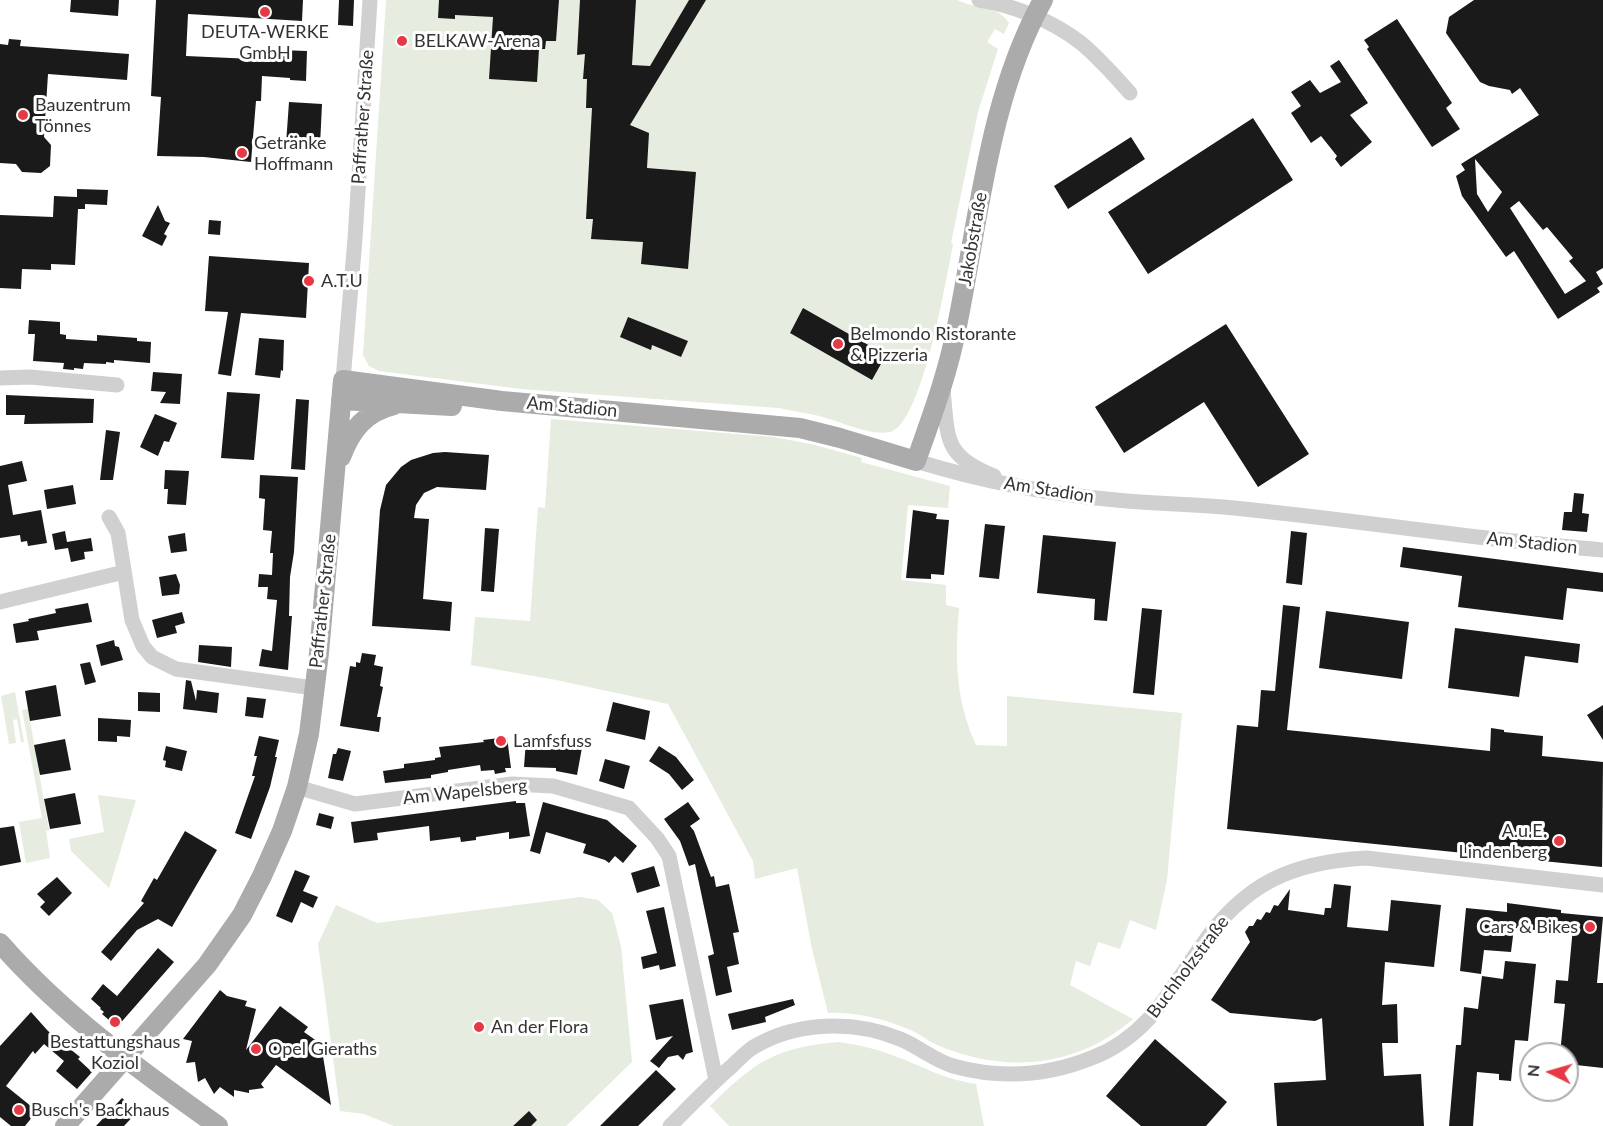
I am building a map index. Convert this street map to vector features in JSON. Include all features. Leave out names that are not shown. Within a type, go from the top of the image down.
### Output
[{"type":"main road","name":"Jakobstraße","points":[[916,461],[942,388],[957,328],[985,176],[997,125],[1021,47],[1038,9]]},
{"type":"main road","name":"Paffrather Straße","points":[[65,1126],[207,965],[242,915],[282,831],[297,787],[309,735],[343,380]]},
{"type":"main road","name":"Am Stadion","points":[[343,380],[502,401],[800,428],[849,440],[916,461]]},
{"type":"main road","name":"Am Stadion","points":[[341,400],[469,407],[502,401]]},
{"type":"main road","points":[[336,471],[346,446],[363,420],[378,409],[403,403]]},
{"type":"main road","points":[[0,943],[40,984],[123,1058],[218,1126]]},
{"type":"street","name":"Paffrather Straße","points":[[343,380],[355,239],[370,0]]},
{"type":"street","points":[[979,0],[1038,9],[1056,28],[1080,42],[1104,63],[1130,93]]},
{"type":"street","points":[[0,378],[30,377],[117,385]]},
{"type":"street","points":[[942,388],[946,433],[952,448],[964,461],[979,470],[1025,488]]},
{"type":"street","name":"Am Stadion","points":[[916,461],[967,477],[1025,488],[1115,500],[1232,508],[1538,545],[1603,550]]},
{"type":"street","points":[[109,517],[118,533],[132,620],[143,646],[152,657],[176,669],[314,688]]},
{"type":"street","points":[[0,602],[124,572]]},
{"type":"street","name":"Am Wapelsberg","points":[[297,787],[355,804],[512,784],[553,786],[629,808],[657,838],[669,856],[716,1080]]},
{"type":"street","name":"Buchholzstraße","points":[[670,1126],[752,1048],[779,1036],[813,1026],[844,1026],[874,1030],[902,1040],[937,1060],[988,1074],[1030,1074],[1063,1068],[1096,1057],[1122,1042],[1149,1020],[1229,910],[1257,887],[1296,868],[1334,859],[1366,858],[1603,885]]},
{"type":"shaded area","points":[[386,0],[957,0],[992,10],[1004,17],[1009,23],[1004,34],[995,29],[987,42],[998,49],[978,112],[939,315],[922,378],[902,423],[890,432],[882,433],[778,408],[521,389],[379,371],[369,366],[363,355]]},
{"type":"shaded area","points":[[551,419],[774,437],[862,458],[861,462],[950,486],[948,508],[908,505],[901,580],[946,585],[946,605],[959,608],[958,678],[964,711],[976,745],[1007,746],[1007,696],[1182,713],[1167,880],[1156,930],[1130,920],[1120,949],[1098,942],[1090,966],[1076,961],[1070,985],[1133,1019],[1088,1048],[1039,1061],[1014,1062],[988,1060],[962,1054],[883,1020],[850,1013],[828,1013],[812,949],[797,868],[755,879],[753,861],[668,704],[471,665],[475,617],[530,621],[538,507],[545,508]]},
{"type":"shaded area","points":[[15,692],[24,742],[21,742],[17,719],[13,720],[16,743],[9,744],[1,696]]},
{"type":"shaded area","points":[[28,709],[49,830],[46,831],[50,858],[26,863],[19,822],[42,818],[22,710]]},
{"type":"shaded area","points":[[98,795],[136,800],[109,888],[71,851],[69,839],[104,832]]},
{"type":"shaded area","name":"An der Flora","points":[[581,897],[598,900],[612,913],[621,946],[632,1062],[566,1126],[394,1126],[364,1114],[340,1111],[318,944],[336,905],[377,923]]},
{"type":"shaded area","points":[[839,1042],[883,1052],[944,1076],[976,1084],[984,1126],[729,1126],[710,1106],[740,1078],[767,1059],[798,1048]]},
{"type":"building","points":[[71,0],[119,0],[118,16],[70,12]]},
{"type":"building","points":[[156,0],[303,0],[302,21],[188,14],[186,56],[253,59],[253,49],[307,51],[306,81],[262,76],[261,101],[256,101],[251,162],[204,157],[157,156],[161,97],[151,96]]},
{"type":"building","points":[[339,0],[354,0],[353,26],[338,25]]},
{"type":"building","points":[[439,0],[559,0],[556,41],[546,41],[545,49],[539,49],[537,82],[489,79],[493,17],[455,15],[455,19],[438,18]]},
{"type":"building","points":[[580,0],[636,0],[632,65],[650,66],[689,0],[706,0],[630,125],[649,133],[647,168],[696,172],[688,269],[641,264],[643,242],[591,239],[593,219],[586,219],[592,108],[586,108],[587,79],[583,79],[585,54],[577,55]]},
{"type":"building","points":[[1474,0],[1603,0],[1603,268],[1596,272],[1603,284],[1597,288],[1600,292],[1558,319],[1514,251],[1506,257],[1462,196],[1456,176],[1465,170],[1461,164],[1539,115],[1520,88],[1512,94],[1510,90],[1480,82],[1446,33],[1449,17]],"holes":[[[1475,159],[1502,192],[1488,212],[1477,194]],[[1519,201],[1543,230],[1547,227],[1573,258],[1569,261],[1586,281],[1565,294],[1510,208]]]},
{"type":"building","points":[[1397,19],[1452,103],[1446,108],[1460,129],[1432,147],[1367,49],[1369,47],[1364,40]]},
{"type":"building","points":[[9,39],[21,40],[20,46],[129,54],[127,80],[48,74],[44,137],[51,145],[50,166],[41,173],[22,172],[16,164],[0,163],[0,44],[8,45]]},
{"type":"building","points":[[1339,60],[1368,103],[1350,115],[1372,142],[1341,167],[1335,159],[1337,156],[1321,136],[1311,143],[1291,113],[1301,106],[1291,92],[1310,80],[1320,93],[1341,82],[1330,66]]},
{"type":"building","points":[[289,102],[322,104],[320,146],[286,144]]},
{"type":"building","points":[[1253,118],[1293,180],[1148,274],[1108,212]]},
{"type":"building","points":[[1131,137],[1145,159],[1068,209],[1054,186]]},
{"type":"building","points":[[77,189],[108,190],[107,205],[85,204],[85,209],[78,209],[75,265],[51,264],[51,270],[22,269],[21,289],[0,288],[0,215],[53,217],[54,196],[77,197]]},
{"type":"building","points":[[158,205],[165,221],[170,223],[164,234],[167,236],[162,246],[142,236]]},
{"type":"building","points":[[209,220],[221,221],[220,235],[208,234]]},
{"type":"building","points":[[209,256],[309,263],[306,318],[241,313],[231,376],[218,374],[228,312],[205,311]]},
{"type":"building","name":"Belmondo Ristorante & Pizzeria","points":[[803,308],[886,355],[872,380],[790,333]]},
{"type":"building","points":[[628,317],[688,341],[681,357],[652,345],[651,350],[620,337]]},
{"type":"building","points":[[29,320],[60,322],[60,334],[66,335],[66,339],[97,341],[97,335],[137,338],[137,341],[151,342],[150,363],[114,360],[114,363],[106,362],[106,364],[84,363],[83,369],[74,368],[74,370],[63,369],[64,363],[33,361],[35,334],[28,334]]},
{"type":"building","points":[[1226,324],[1309,454],[1258,487],[1204,402],[1124,453],[1095,407]]},
{"type":"building","points":[[259,338],[284,340],[283,371],[281,370],[280,378],[255,375]]},
{"type":"building","points":[[153,372],[182,374],[180,404],[160,403],[166,392],[151,391]]},
{"type":"building","points":[[227,392],[260,394],[254,460],[221,458]]},
{"type":"building","points":[[6,395],[94,399],[93,423],[24,424],[25,415],[6,415]]},
{"type":"building","points":[[296,399],[309,400],[305,470],[291,469]]},
{"type":"building","points":[[155,414],[177,423],[169,442],[164,441],[158,456],[140,447]]},
{"type":"building","points":[[106,430],[120,432],[113,480],[100,480]]},
{"type":"building","points":[[445,452],[489,455],[486,490],[437,487],[424,493],[416,505],[414,518],[429,519],[423,599],[452,602],[450,631],[372,626],[380,510],[386,485],[401,467],[411,460]]},
{"type":"building","points":[[22,461],[27,481],[8,485],[13,515],[41,510],[47,543],[28,546],[27,541],[21,542],[20,535],[0,538],[0,466]]},
{"type":"building","points":[[165,470],[189,471],[186,505],[167,504],[168,489],[164,489]]},
{"type":"building","points":[[260,475],[298,477],[294,552],[290,577],[289,616],[292,616],[288,670],[259,666],[262,649],[272,651],[277,600],[267,599],[268,587],[258,587],[259,574],[272,575],[273,553],[270,553],[272,531],[263,530],[265,499],[259,498]]},
{"type":"building","points":[[73,485],[76,504],[47,509],[44,490]]},
{"type":"building","points":[[1574,493],[1584,494],[1582,513],[1589,514],[1587,532],[1562,530],[1564,512],[1572,512]]},
{"type":"building","points":[[913,510],[937,514],[936,519],[949,520],[944,575],[931,574],[931,579],[906,578]]},
{"type":"building","points":[[985,524],[1005,526],[999,579],[979,577]]},
{"type":"building","points":[[485,528],[499,529],[494,592],[481,591]]},
{"type":"building","points":[[65,531],[67,542],[91,538],[93,551],[84,552],[85,559],[71,562],[68,548],[55,550],[52,534]]},
{"type":"building","points":[[1291,531],[1307,533],[1302,585],[1286,583]]},
{"type":"building","points":[[185,533],[187,551],[171,553],[168,536]]},
{"type":"building","points":[[1043,535],[1116,542],[1107,621],[1094,620],[1095,599],[1037,593]]},
{"type":"building","points":[[1403,547],[1603,573],[1603,592],[1567,588],[1563,620],[1458,607],[1462,576],[1400,567]]},
{"type":"building","points":[[176,574],[180,585],[179,594],[162,596],[159,577]]},
{"type":"building","points":[[88,603],[92,622],[37,631],[39,640],[16,643],[13,624],[56,613],[55,609]]},
{"type":"building","points":[[1283,605],[1300,607],[1287,730],[1490,751],[1491,728],[1504,730],[1504,732],[1543,736],[1542,756],[1603,762],[1602,867],[1227,829],[1237,725],[1258,727],[1261,690],[1275,691]]},
{"type":"building","points":[[1142,608],[1162,610],[1154,695],[1133,693]]},
{"type":"building","points":[[1326,611],[1409,622],[1402,679],[1319,668]]},
{"type":"building","points":[[182,612],[185,623],[175,626],[177,633],[157,638],[152,620]]},
{"type":"building","points":[[1455,628],[1580,644],[1578,663],[1525,656],[1519,697],[1448,688]]},
{"type":"building","points":[[114,640],[123,660],[101,666],[96,645]]},
{"type":"building","points":[[199,645],[232,647],[231,667],[198,662]]},
{"type":"building","points":[[362,653],[376,655],[374,665],[383,667],[380,686],[383,687],[377,717],[381,717],[379,732],[340,726],[350,666],[356,667],[356,662],[360,663]]},
{"type":"building","points":[[90,662],[96,682],[85,685],[80,664]]},
{"type":"building","points":[[186,680],[191,681],[196,701],[197,690],[219,693],[217,713],[183,709]]},
{"type":"building","points":[[56,685],[61,716],[30,721],[25,691]]},
{"type":"building","points":[[138,692],[160,693],[160,712],[138,711]]},
{"type":"building","points":[[247,697],[266,699],[263,718],[245,716]]},
{"type":"building","points":[[613,702],[650,711],[645,740],[606,731]]},
{"type":"building","points":[[1603,705],[1603,740],[1587,715]]},
{"type":"building","points":[[98,718],[131,720],[130,737],[117,736],[117,742],[98,741]]},
{"type":"building","points":[[259,736],[279,740],[270,787],[251,839],[235,833],[255,776],[252,776]]},
{"type":"building","points":[[507,737],[511,768],[505,768],[506,772],[495,774],[494,770],[481,771],[480,765],[448,770],[448,772],[431,775],[431,778],[385,783],[383,771],[404,768],[404,764],[435,760],[441,757],[439,747]]},
{"type":"building","points":[[562,738],[583,742],[577,775],[556,771],[556,768],[524,767],[526,740],[559,743]]},
{"type":"building","points":[[65,739],[71,770],[40,775],[34,745]]},
{"type":"building","points":[[166,746],[187,751],[182,771],[165,767],[166,761],[163,760]]},
{"type":"building","points":[[659,746],[676,757],[694,780],[682,790],[669,774],[649,761]]},
{"type":"building","points":[[338,748],[351,751],[343,781],[328,778],[333,754],[336,754]]},
{"type":"building","points":[[605,759],[630,766],[624,789],[599,781]]},
{"type":"building","points":[[75,793],[81,824],[50,829],[44,799]]},
{"type":"building","points":[[516,801],[516,803],[525,803],[530,836],[509,839],[509,832],[476,837],[476,840],[461,842],[460,837],[430,841],[429,826],[377,833],[378,840],[354,843],[351,822]]},
{"type":"building","points":[[543,802],[607,820],[637,846],[623,863],[615,856],[609,863],[583,853],[586,844],[546,832],[540,854],[530,851]]},
{"type":"building","points":[[688,802],[700,819],[690,826],[711,877],[714,876],[716,887],[729,884],[739,932],[733,933],[739,964],[727,967],[732,992],[716,996],[708,956],[714,954],[695,864],[689,866],[680,841],[664,819]]},
{"type":"building","points":[[319,813],[334,817],[331,829],[316,825]]},
{"type":"building","points":[[14,826],[21,862],[0,866],[0,828]]},
{"type":"building","points":[[185,831],[217,850],[172,927],[158,919],[137,930],[111,961],[101,952],[144,903],[141,901],[154,878],[157,880]]},
{"type":"building","points":[[654,866],[660,886],[637,893],[631,873]]},
{"type":"building","points":[[295,870],[310,876],[303,891],[318,897],[313,908],[301,902],[292,923],[276,916]]},
{"type":"building","points":[[57,877],[72,893],[49,916],[40,907],[45,902],[37,894]]},
{"type":"building","points":[[1334,884],[1351,886],[1347,927],[1388,931],[1391,900],[1441,905],[1434,967],[1385,962],[1382,1005],[1397,1004],[1398,1043],[1382,1043],[1384,1076],[1421,1074],[1424,1126],[1277,1126],[1274,1083],[1326,1080],[1322,1018],[1315,1021],[1230,1013],[1211,1000],[1250,942],[1245,932],[1249,926],[1253,926],[1257,919],[1261,920],[1266,912],[1270,913],[1274,905],[1278,906],[1290,889],[1288,910],[1324,915],[1325,908],[1331,908]]},
{"type":"building","points":[[1507,903],[1561,910],[1561,913],[1603,917],[1597,983],[1603,983],[1603,1068],[1579,1065],[1579,1042],[1561,1042],[1565,1004],[1554,1003],[1556,980],[1568,981],[1573,927],[1547,923],[1546,931],[1514,928],[1511,952],[1484,950],[1481,974],[1460,971],[1466,908],[1507,912]]},
{"type":"building","points":[[664,907],[676,966],[660,970],[659,965],[643,969],[641,957],[657,953],[646,911]]},
{"type":"building","points":[[158,948],[174,962],[117,1027],[102,1014],[104,1012],[91,999],[103,984],[117,996]]},
{"type":"building","points":[[1505,961],[1536,964],[1528,1041],[1515,1040],[1511,1081],[1499,1080],[1499,1074],[1477,1072],[1473,1126],[1449,1126],[1456,1045],[1461,1045],[1464,1007],[1478,1009],[1482,976],[1503,979]]},
{"type":"building","name":"Opel Gieraths","points":[[220,990],[227,996],[247,1001],[245,1006],[256,1009],[246,1050],[280,1006],[308,1027],[304,1032],[321,1044],[331,1105],[276,1065],[261,1084],[264,1088],[249,1090],[249,1093],[234,1090],[234,1097],[220,1087],[214,1094],[205,1078],[198,1082],[195,1062],[186,1063],[192,1041],[183,1039]]},
{"type":"building","points":[[683,999],[693,1052],[686,1054],[683,1060],[678,1055],[668,1057],[659,1068],[650,1061],[673,1036],[656,1040],[649,1005]]},
{"type":"building","points":[[793,999],[795,1005],[765,1017],[766,1022],[732,1030],[728,1014]]},
{"type":"building","points":[[31,1012],[48,1031],[80,1057],[78,1059],[92,1072],[77,1089],[56,1071],[64,1061],[44,1044],[35,1054],[33,1051],[6,1086],[37,1111],[25,1126],[11,1126],[0,1117],[0,1046]]},
{"type":"building","points":[[1155,1039],[1227,1102],[1206,1126],[1141,1126],[1106,1096]]},
{"type":"building","points":[[656,1070],[676,1089],[638,1126],[600,1126]]},
{"type":"building","points":[[122,1098],[137,1112],[124,1126],[96,1126]]},
{"type":"building","points":[[529,1111],[537,1120],[531,1126],[513,1126]]},
{"type":"place","name":"DEUTA-WERKE GmbH","points":[[265,12]]},
{"type":"place","name":"BELKAW-Arena","points":[[402,41]]},
{"type":"place","name":"Bauzentrum Tönnes","points":[[23,115]]},
{"type":"place","name":"Getränke Hoffmann","points":[[242,153]]},
{"type":"place","name":"A.T.U","points":[[309,281]]},
{"type":"place","name":"Belmondo Ristorante & Pizzeria","points":[[838,344]]},
{"type":"place","name":"Lamfsfuss","points":[[501,741]]},
{"type":"place","name":"A.u.E. Lindenberg","points":[[1559,841]]},
{"type":"place","name":"Cars & Bikes","points":[[1590,927]]},
{"type":"place","name":"Bestattungshaus Koziol","points":[[115,1022]]},
{"type":"place","name":"An der Flora","points":[[479,1027]]},
{"type":"place","name":"Opel Gieraths","points":[[256,1049]]},
{"type":"place","name":"Busch's Backhaus","points":[[19,1110]]}]
